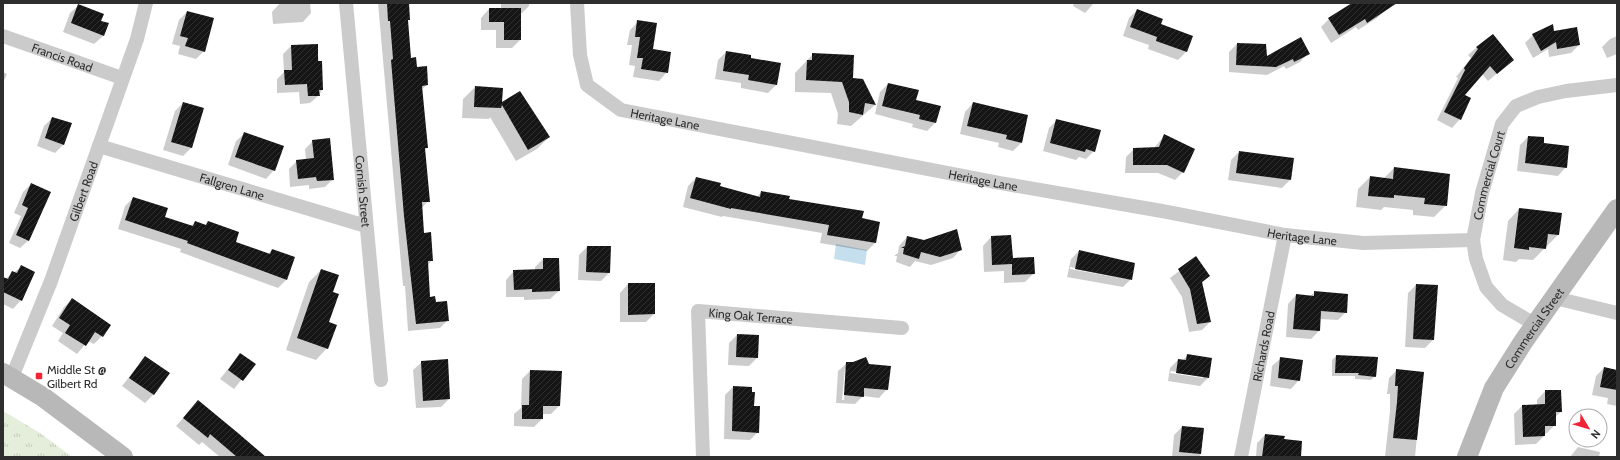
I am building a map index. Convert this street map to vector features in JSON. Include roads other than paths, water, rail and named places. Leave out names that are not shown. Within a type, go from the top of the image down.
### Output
[{"type":"main road","name":"Commercial Street","points":[[1467,457],[1494,388],[1617,209]]},
{"type":"main road","points":[[7,375],[43,397],[123,457]]},
{"type":"street","name":"Gilbert Road","points":[[7,375],[51,281],[137,38],[146,3]]},
{"type":"street","name":"Cornish Street","points":[[346,3],[381,380]]},
{"type":"street","name":"Heritage Lane","points":[[577,3],[580,55],[587,85],[621,110],[1000,184],[1162,211],[1285,235],[1363,243],[1473,240]]},
{"type":"street","name":"Francis Road","points":[[3,36],[122,78]]},
{"type":"street","name":"Commercial Court","points":[[1536,325],[1502,305],[1486,287],[1476,259],[1473,240],[1482,193],[1502,124],[1516,106],[1538,97],[1566,91],[1617,85]]},
{"type":"street","name":"Fallgren Lane","points":[[100,146],[366,226]]},
{"type":"street","name":"Richards Road","points":[[1241,457],[1285,235]]},
{"type":"street","points":[[1555,298],[1617,313]]},
{"type":"street","name":"King Oak Terrace","points":[[703,457],[698,311],[902,328]]},
{"type":"water","points":[[836,244],[867,250],[865,265],[834,259]]},
{"type":"place","name":"Middle St @ Gilbert Rd","points":[[39,376]]}]
